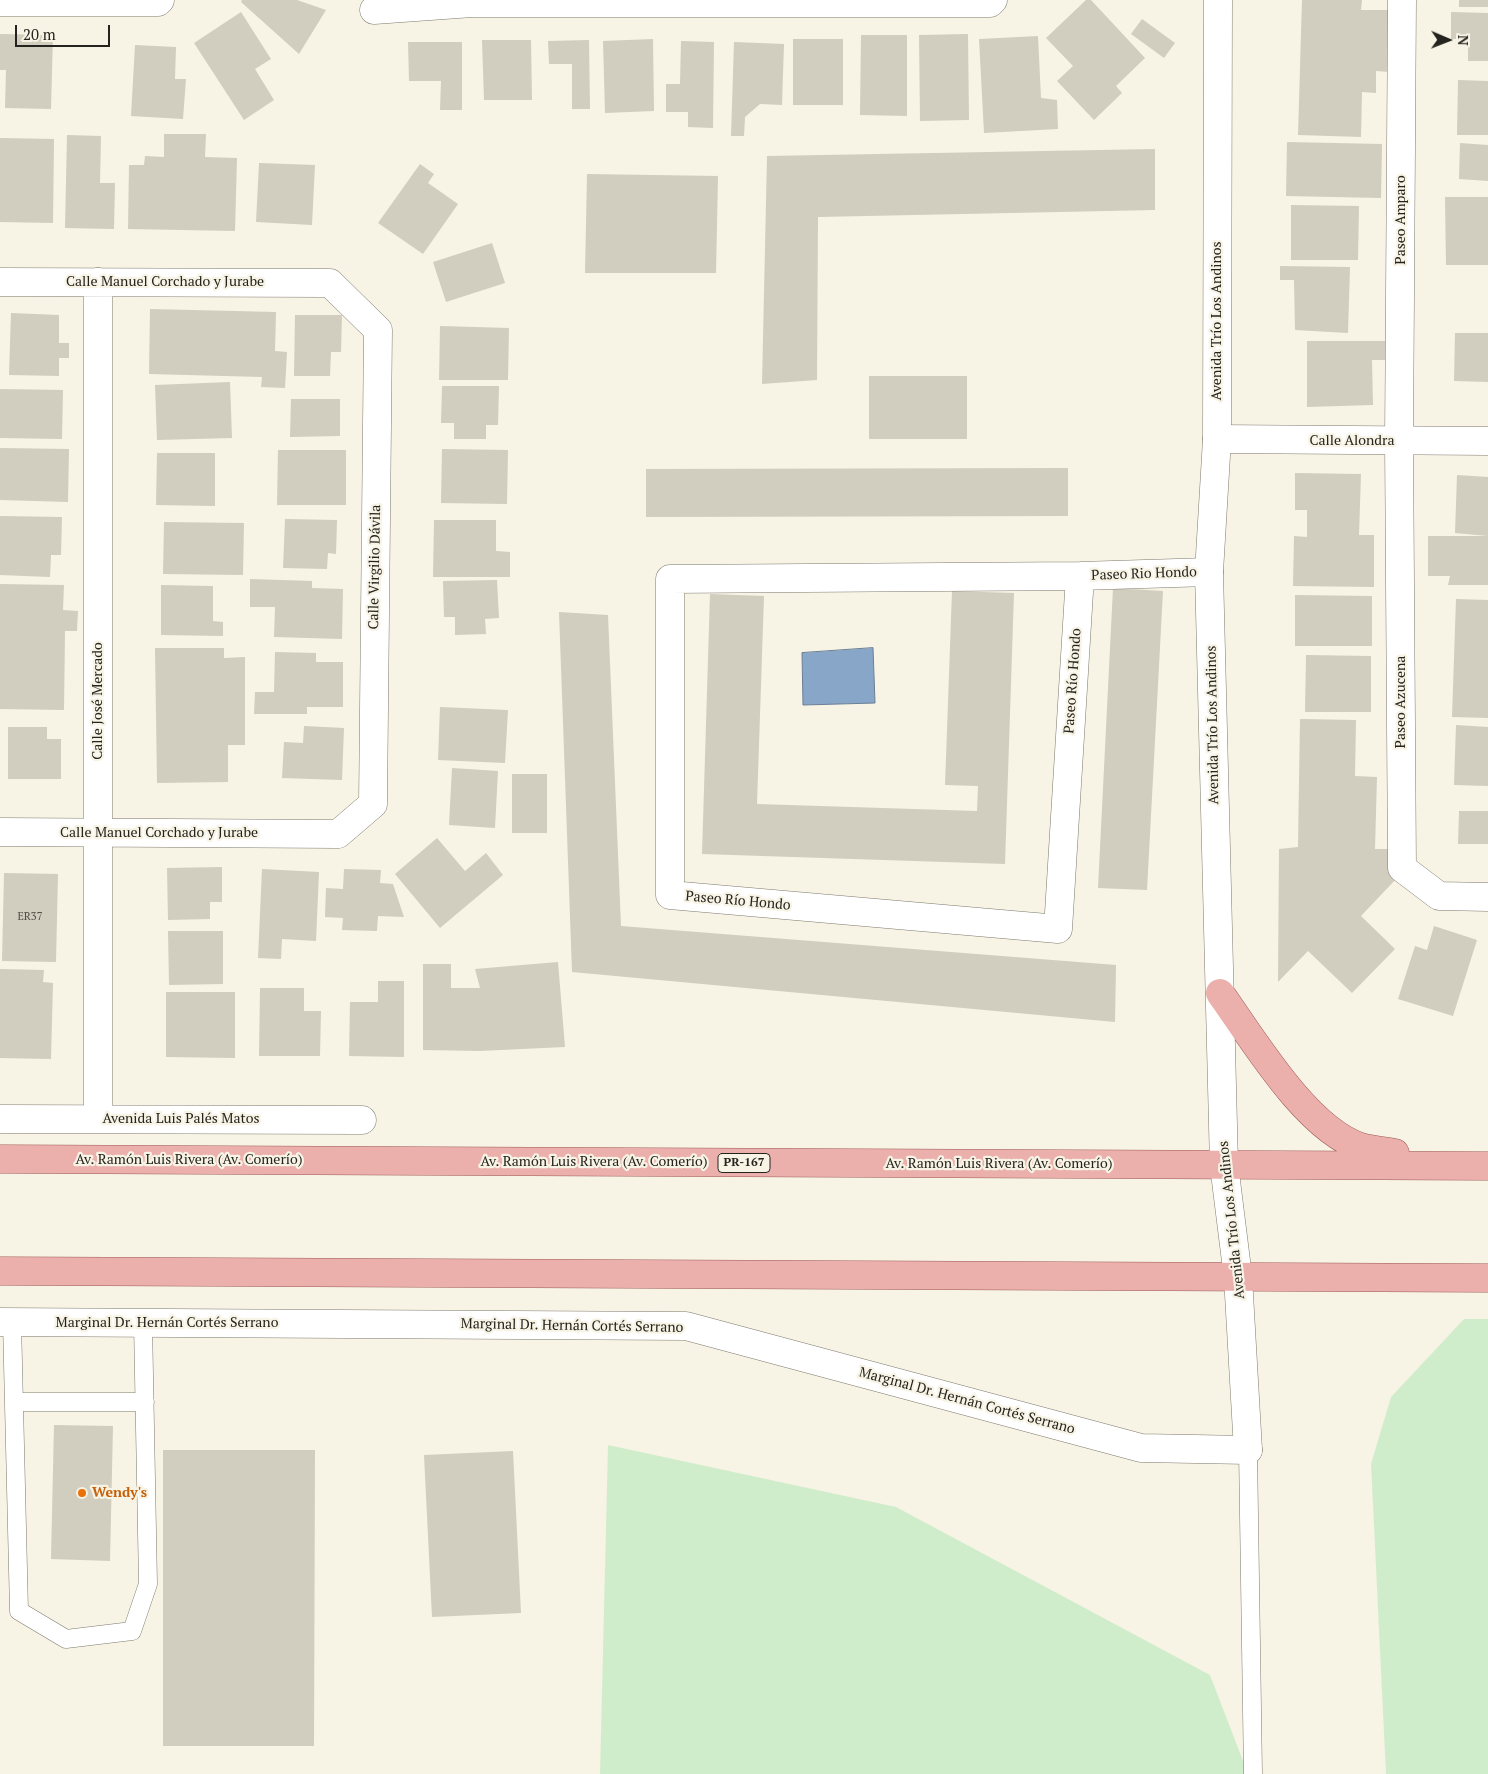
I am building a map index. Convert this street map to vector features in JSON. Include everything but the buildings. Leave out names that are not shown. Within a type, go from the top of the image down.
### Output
[{"type":"main road","points":[[1220,993],[1304,1106],[1329,1129],[1360,1147],[1476,1166]]},
{"type":"main road","name":"Av. Ramón Luis Rivera (Av. Comerío)","points":[[0,1159],[1476,1166]]},
{"type":"main road","points":[[0,1271],[1488,1278]]},
{"type":"street","points":[[0,2],[158,2],[160,0]]},
{"type":"street","points":[[374,10],[472,2],[990,3],[992,0]]},
{"type":"street","name":"Avenida Trío Los Andinos","points":[[1218,0],[1217,439],[1209,572],[1224,1165],[1238,1277],[1248,1450]]},
{"type":"street","name":"Paseo Amparo","points":[[1399,441],[1402,0]]},
{"type":"street","name":"Calle Manuel Corchado y Jurabe","points":[[0,282],[330,284]]},
{"type":"street","name":"Calle José Mercado","points":[[98,282],[98,1119]]},
{"type":"street","name":"Calle Virgilio Dávila","points":[[318,834],[338,834],[373,804],[378,330],[330,284]]},
{"type":"street","name":"Calle Alondra","points":[[1217,439],[1488,441]]},
{"type":"street","name":"Paseo Azucena","points":[[1399,441],[1402,868],[1439,896],[1488,897]]},
{"type":"street","name":"Paseo Rio Hondo","points":[[1080,576],[1209,572]]},
{"type":"street","name":"Paseo Río Hondo","points":[[1080,576],[1058,929],[670,896],[670,580],[1080,576]]},
{"type":"street","name":"Calle Manuel Corchado y Jurabe","points":[[0,832],[318,834]]},
{"type":"street","name":"Avenida Luis Palés Matos","points":[[0,1119],[362,1120]]},
{"type":"street","name":"Marginal Dr. Hernán Cortés Serrano","points":[[6,1322],[686,1326],[1140,1448],[1248,1450]]},
{"type":"lane","points":[[6,1322],[14,1402],[19,1611],[66,1639],[132,1632],[148,1584],[143,1323]]},
{"type":"lane","points":[[14,1402],[145,1402]]},
{"type":"lane","points":[[1248,1450],[1253,1774]]},
{"type":"green space","points":[[1464,1319],[1488,1319],[1488,1774],[1386,1774],[1371,1464],[1391,1397]]},
{"type":"green space","points":[[608,1445],[896,1507],[1210,1675],[1248,1774],[600,1774]]},
{"type":"water","points":[[873,648],[875,703],[803,705],[802,653]]},
{"type":"place","name":"Wendy's","points":[[82,1493]]}]
